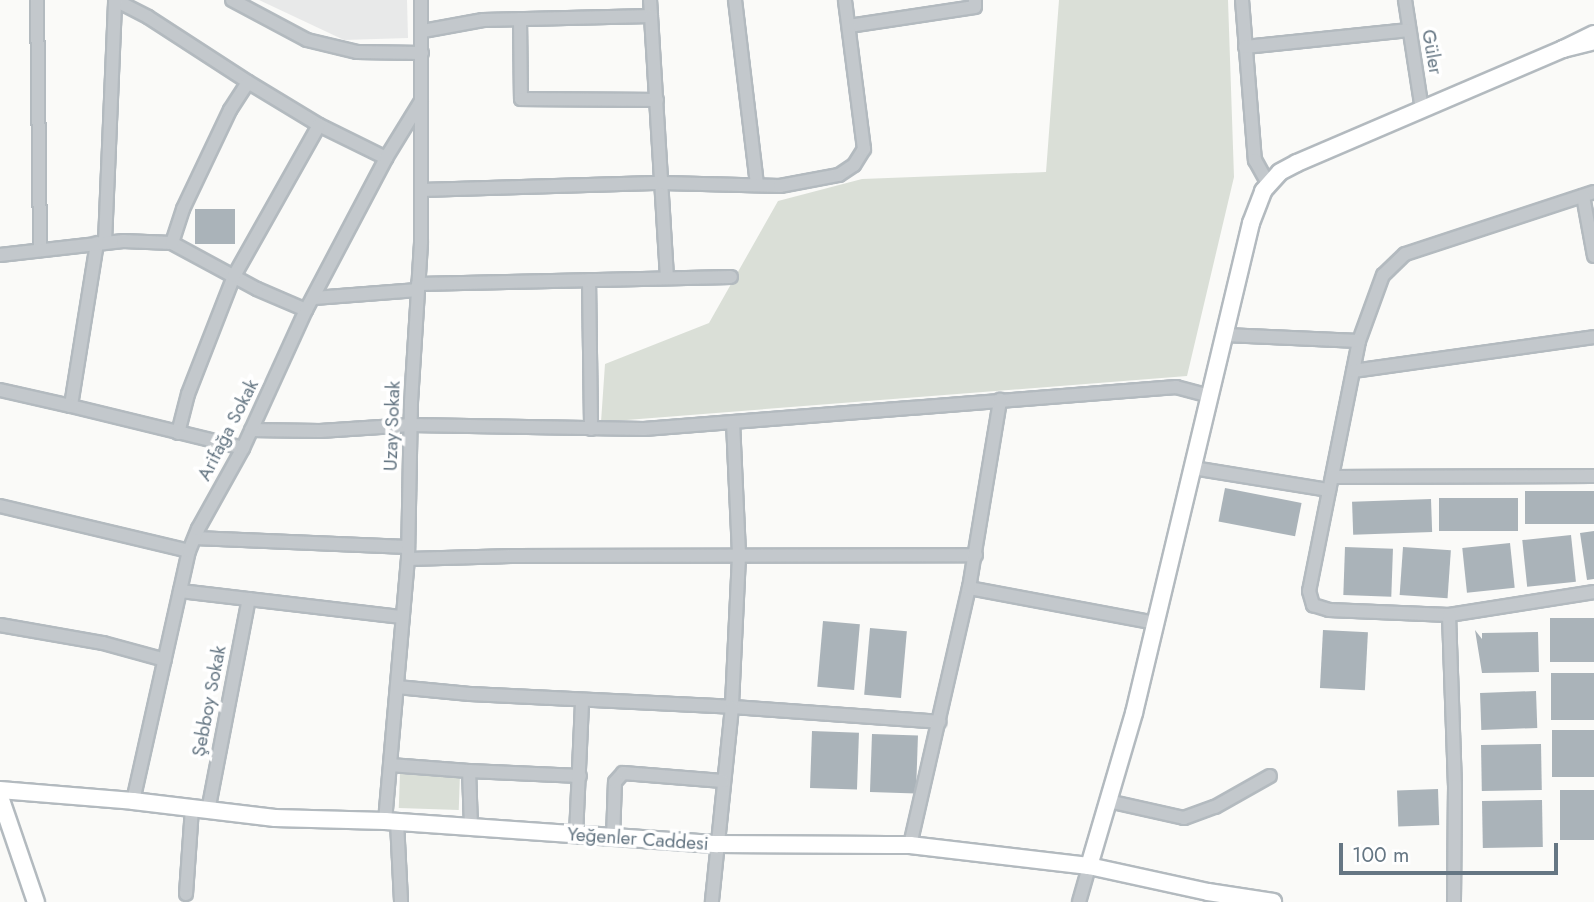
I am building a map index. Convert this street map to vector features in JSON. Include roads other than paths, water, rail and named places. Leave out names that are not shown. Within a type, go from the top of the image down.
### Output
[{"type":"street","points":[[40,248],[37,0],[50,0]]},
{"type":"street","points":[[71,406],[101,243],[118,0],[319,125],[386,158]]},
{"type":"street","points":[[232,0],[307,40],[357,52],[422,53]]},
{"type":"street","name":"Uzay Sokak","points":[[401,902],[391,822],[390,765],[408,553],[421,190],[421,0]]},
{"type":"street","points":[[650,0],[667,278]]},
{"type":"street","points":[[735,0],[757,186]]},
{"type":"street","points":[[421,190],[663,183],[780,186],[839,175],[854,164],[864,149],[845,0]]},
{"type":"street","points":[[849,26],[975,7],[975,0]]},
{"type":"street","points":[[1242,0],[1255,160],[1269,185]]},
{"type":"street","name":"Güler","points":[[1405,0],[1422,110]]},
{"type":"street","points":[[422,31],[483,20],[651,16]]},
{"type":"street","points":[[520,19],[521,99],[657,100]]},
{"type":"street","points":[[1245,47],[1323,36],[1409,30]]},
{"type":"street","points":[[1079,902],[1156,623],[1251,223],[1263,191],[1280,172],[1297,163],[1594,34]]},
{"type":"street","points":[[1563,49],[1594,41]]},
{"type":"street","points":[[172,243],[183,209],[206,160],[230,110],[248,82]]},
{"type":"street","name":"Arifağa Sokak","points":[[133,801],[180,591],[195,538],[243,448],[306,310],[386,158],[422,100]]},
{"type":"street","points":[[178,433],[188,394],[234,276],[319,125]]},
{"type":"street","points":[[1594,256],[1588,194],[1405,254],[1383,275],[1359,341],[1309,591],[1313,605],[1329,610],[1449,615],[1594,592]]},
{"type":"street","points":[[0,255],[40,248],[101,243],[172,243],[306,310]]},
{"type":"street","points":[[314,298],[418,287],[731,277]]},
{"type":"street","points":[[589,280],[591,429]]},
{"type":"street","points":[[1225,335],[1359,341]]},
{"type":"street","points":[[1353,371],[1594,337]]},
{"type":"street","points":[[251,430],[320,431],[411,425],[644,429],[1176,387],[1210,396]]},
{"type":"street","points":[[0,390],[243,448]]},
{"type":"street","points":[[911,845],[976,555],[1000,400]]},
{"type":"street","points":[[712,902],[732,708],[739,555],[733,422]]},
{"type":"street","points":[[1193,468],[1331,484],[1594,476]]},
{"type":"street","points":[[0,506],[190,551]]},
{"type":"street","points":[[195,538],[408,553],[976,555]]},
{"type":"street","points":[[969,588],[1156,623]]},
{"type":"street","points":[[180,591],[402,617]]},
{"type":"street","name":"Şebboy Sokak","points":[[187,894],[200,810],[249,599]]},
{"type":"street","points":[[1449,615],[1455,786],[1454,902]]},
{"type":"street","points":[[0,625],[103,643],[166,660]]},
{"type":"street","points":[[397,687],[939,722]]},
{"type":"street","points":[[576,835],[582,701]]},
{"type":"street","points":[[390,765],[580,776]]},
{"type":"street","points":[[469,771],[471,827]]},
{"type":"street","points":[[613,838],[615,782],[623,773],[723,781]]},
{"type":"street","points":[[1108,801],[1184,818],[1198,816],[1270,776]]},
{"type":"street","name":"Yeğenler Caddesi","points":[[0,790],[133,801],[275,818],[391,822],[717,844],[911,845],[1090,866],[1208,892],[1273,902]]},
{"type":"street","points":[[0,797],[36,902]]}]
